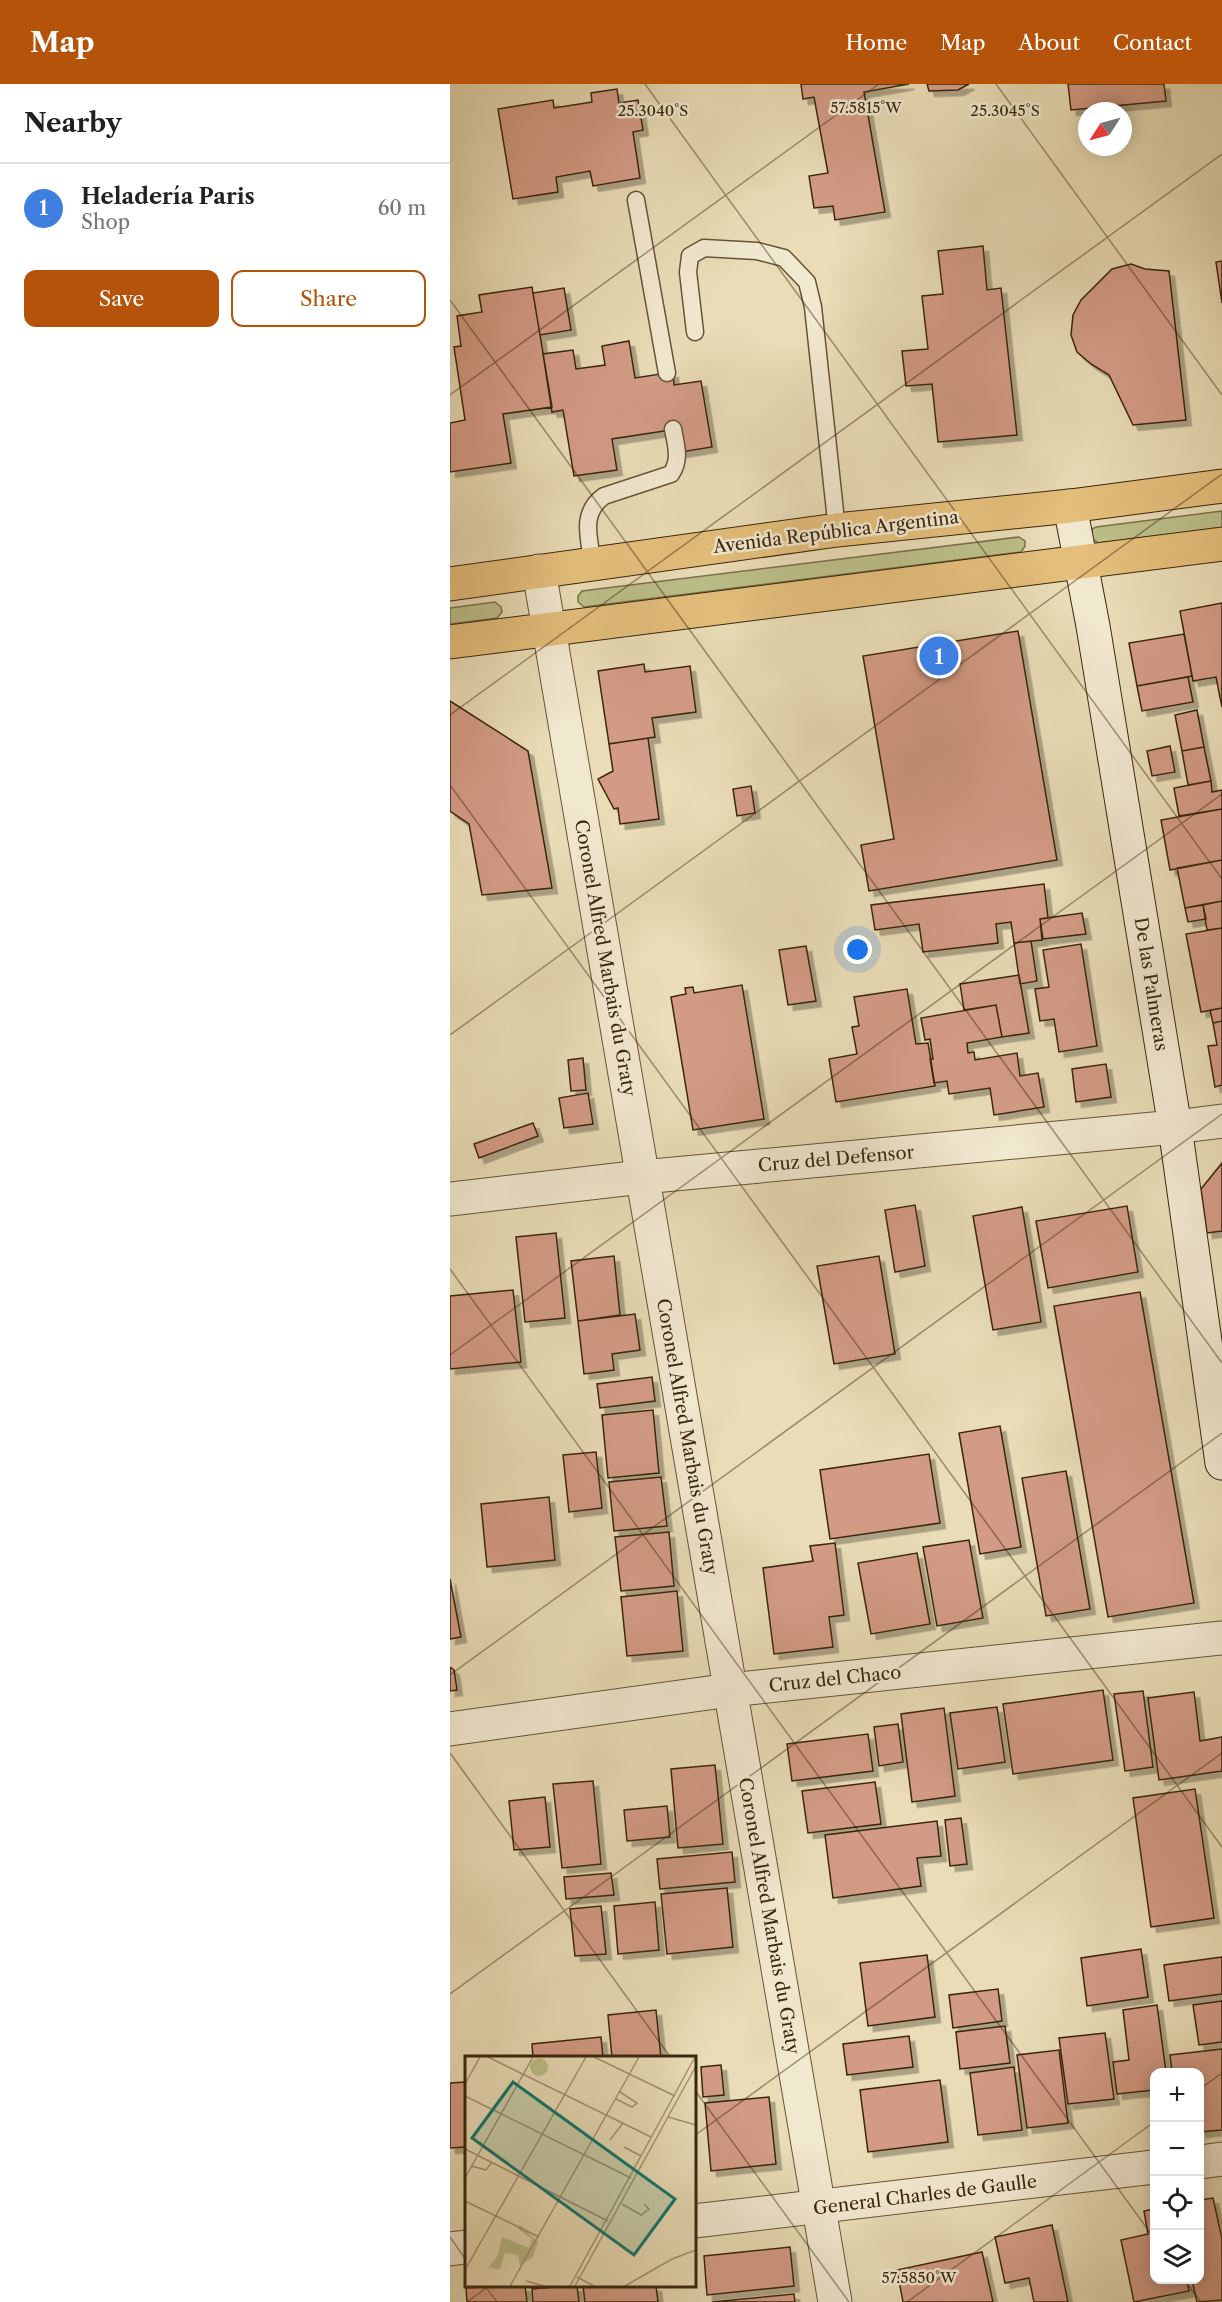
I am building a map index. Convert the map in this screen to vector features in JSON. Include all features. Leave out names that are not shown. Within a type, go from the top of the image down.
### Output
[{"type":"highway","name":"Avenida República Argentina","points":[[450,584],[837,530],[1070,506],[1222,486]]},
{"type":"highway","points":[[450,642],[1222,544]]},
{"type":"street","name":"De las Palmeras","points":[[1070,506],[1082,561],[1175,1128],[1222,1463]]},
{"type":"street","name":"Coronel Alfred Marbais du Graty","points":[[539,572],[835,2302]]},
{"type":"street","name":"Cruz del Defensor","points":[[450,1199],[642,1177],[1175,1128],[1222,1121]]},
{"type":"street","name":"Cruz del Chaco","points":[[450,1729],[730,1690],[1222,1638]]},
{"type":"street","points":[[1204,2161],[1222,2159]]},
{"type":"street","name":"General Charles de Gaulle","points":[[696,2221],[1150,2169]]},
{"type":"street","points":[[450,2249],[465,2247]]},
{"type":"lane","points":[[636,200],[667,373]]},
{"type":"lane","points":[[695,332],[688,272],[690,256],[704,248],[757,251],[784,258],[807,282],[813,307],[837,530]]},
{"type":"lane","points":[[593,564],[589,538],[589,513],[595,502],[604,495],[671,474],[678,458],[672,429]]},
{"type":"green space","points":[[1222,511],[1222,528],[1098,543],[1091,537],[1092,529],[1096,527]]},
{"type":"green space","points":[[1019,537],[1025,541],[1021,552],[584,607],[578,602],[578,596],[582,591]]},
{"type":"green space","points":[[495,602],[501,607],[502,612],[497,618],[450,624],[450,608]]},
{"type":"building","points":[[801,84],[909,84],[864,92],[885,212],[835,220],[833,206],[814,208],[809,176],[828,173],[814,97],[803,99]]},
{"type":"building","points":[[927,84],[969,84],[958,90],[929,91]]},
{"type":"building","points":[[1068,84],[1164,84],[1166,101],[1132,104],[1132,102],[1078,102],[1078,109],[1071,110]]},
{"type":"building","points":[[617,89],[619,103],[638,100],[643,130],[633,132],[640,178],[593,186],[590,171],[556,177],[558,192],[513,199],[498,109],[553,100],[554,108],[592,102],[591,93]]},
{"type":"building","points":[[983,246],[987,290],[1001,288],[1017,435],[938,442],[932,384],[906,386],[902,351],[928,349],[922,296],[943,294],[938,251]]},
{"type":"building","points":[[1222,261],[1222,303],[1216,262]]},
{"type":"building","points":[[1131,264],[1145,269],[1169,271],[1186,420],[1133,425],[1109,375],[1077,352],[1071,335],[1073,315],[1081,300],[1112,269]]},
{"type":"building","points":[[532,287],[552,407],[503,414],[511,463],[450,472],[450,423],[465,420],[454,347],[461,346],[457,316],[482,312],[479,295]]},
{"type":"building","points":[[564,288],[571,330],[540,335],[533,293]]},
{"type":"building","points":[[629,341],[635,378],[673,372],[674,385],[701,381],[712,447],[681,452],[677,429],[612,439],[617,470],[574,476],[563,410],[552,412],[543,354],[573,350],[576,369],[605,365],[602,346]]},
{"type":"building","points":[[1222,603],[1222,707],[1216,677],[1193,681],[1180,611]]},
{"type":"building","points":[[1018,631],[1057,860],[869,891],[861,845],[894,839],[863,656]]},
{"type":"building","points":[[1184,634],[1192,676],[1137,686],[1129,643]]},
{"type":"building","points":[[644,664],[645,672],[690,666],[696,712],[652,718],[655,737],[609,744],[598,671]]},
{"type":"building","points":[[1188,677],[1193,702],[1142,711],[1137,686]]},
{"type":"building","points":[[450,701],[528,751],[552,888],[482,895],[469,824],[450,811]]},
{"type":"building","points":[[1197,710],[1204,747],[1182,751],[1175,715]]},
{"type":"building","points":[[648,738],[659,819],[620,824],[618,808],[614,809],[598,779],[613,771],[609,744]]},
{"type":"building","points":[[1170,746],[1175,772],[1152,776],[1147,751]]},
{"type":"building","points":[[1204,747],[1211,781],[1188,785],[1182,751]]},
{"type":"building","points":[[1211,781],[1212,792],[1222,790],[1222,809],[1179,816],[1174,788]]},
{"type":"building","points":[[751,786],[755,813],[737,816],[733,789]]},
{"type":"building","points":[[1222,809],[1222,860],[1170,870],[1161,820]]},
{"type":"building","points":[[1222,860],[1222,901],[1185,908],[1177,868]]},
{"type":"building","points":[[1044,884],[1048,918],[1040,919],[1042,940],[1014,943],[1011,922],[996,924],[998,943],[923,952],[919,924],[875,930],[871,905]]},
{"type":"building","points":[[1222,901],[1222,928],[1207,930],[1203,905]]},
{"type":"building","points":[[1203,905],[1206,919],[1188,922],[1185,908]]},
{"type":"building","points":[[1082,913],[1086,934],[1043,939],[1040,919]]},
{"type":"building","points":[[1222,928],[1222,1008],[1201,1012],[1186,934]]},
{"type":"building","points":[[1031,941],[1037,981],[1020,984],[1014,943]]},
{"type":"building","points":[[1081,944],[1097,1046],[1059,1052],[1054,1019],[1040,1021],[1035,989],[1049,987],[1043,950]]},
{"type":"building","points":[[806,946],[816,1001],[788,1005],[779,950]]},
{"type":"building","points":[[1019,975],[1029,1033],[1002,1037],[996,1005],[964,1010],[960,984]]},
{"type":"building","points":[[742,985],[764,1119],[693,1130],[671,997],[686,994],[685,988],[693,987],[694,993]]},
{"type":"building","points":[[907,989],[916,1044],[928,1043],[935,1086],[836,1102],[829,1059],[857,1054],[852,1027],[859,1026],[854,997]]},
{"type":"building","points":[[996,1005],[1002,1037],[967,1043],[968,1053],[974,1052],[975,1060],[1017,1053],[1020,1076],[1038,1073],[1044,1107],[994,1115],[990,1088],[949,1094],[947,1081],[934,1083],[930,1059],[933,1059],[930,1039],[925,1040],[921,1018]]},
{"type":"building","points":[[1222,1008],[1222,1021],[1213,1023],[1210,1010]]},
{"type":"building","points":[[1222,1021],[1222,1085],[1215,1087],[1208,1046],[1217,1045],[1213,1023]]},
{"type":"building","points":[[583,1058],[586,1090],[571,1091],[568,1060]]},
{"type":"building","points":[[1106,1064],[1111,1097],[1076,1102],[1072,1069]]},
{"type":"building","points":[[588,1093],[593,1124],[564,1128],[559,1098]]},
{"type":"building","points":[[533,1123],[538,1136],[479,1158],[474,1144]]},
{"type":"building","points":[[1222,1163],[1222,1231],[1207,1233],[1201,1189]]},
{"type":"building","points":[[915,1205],[925,1266],[895,1272],[885,1210]]},
{"type":"building","points":[[1127,1206],[1138,1272],[1048,1288],[1036,1221]]},
{"type":"building","points":[[1022,1207],[1041,1322],[993,1330],[973,1216]]},
{"type":"building","points":[[556,1233],[565,1318],[525,1322],[516,1237]]},
{"type":"building","points":[[614,1256],[620,1315],[578,1321],[571,1261]]},
{"type":"building","points":[[879,1256],[895,1354],[834,1364],[817,1266]]},
{"type":"building","points":[[513,1290],[521,1362],[450,1369],[450,1296]]},
{"type":"building","points":[[1140,1292],[1194,1603],[1108,1617],[1054,1306]]},
{"type":"building","points":[[635,1314],[640,1350],[612,1354],[614,1370],[584,1374],[578,1321]]},
{"type":"building","points":[[652,1377],[655,1401],[600,1408],[597,1384]]},
{"type":"building","points":[[653,1410],[659,1473],[608,1478],[602,1415]]},
{"type":"building","points":[[1000,1426],[1021,1547],[980,1554],[959,1433]]},
{"type":"building","points":[[596,1452],[602,1508],[569,1512],[563,1455]]},
{"type":"building","points":[[929,1454],[940,1523],[830,1539],[820,1470]]},
{"type":"building","points":[[1066,1471],[1090,1609],[1046,1616],[1022,1478]]},
{"type":"building","points":[[661,1477],[667,1526],[614,1531],[609,1482]]},
{"type":"building","points":[[549,1497],[555,1560],[487,1567],[481,1504]]},
{"type":"building","points":[[669,1532],[674,1586],[621,1591],[615,1537]]},
{"type":"building","points":[[969,1540],[983,1618],[937,1626],[923,1547]]},
{"type":"building","points":[[835,1543],[844,1615],[829,1617],[833,1647],[774,1654],[763,1568],[813,1561],[810,1546]]},
{"type":"building","points":[[917,1553],[930,1624],[871,1634],[858,1563]]},
{"type":"building","points":[[450,1579],[461,1637],[450,1639]]},
{"type":"building","points":[[677,1591],[683,1651],[627,1656],[621,1597]]},
{"type":"building","points":[[450,1667],[454,1670],[457,1690],[450,1691]]},
{"type":"building","points":[[1103,1690],[1113,1760],[1013,1774],[1003,1704]]},
{"type":"building","points":[[1143,1691],[1153,1767],[1125,1771],[1114,1694]]},
{"type":"building","points":[[1194,1692],[1200,1741],[1222,1737],[1222,1771],[1159,1780],[1148,1698]]},
{"type":"building","points":[[997,1707],[1005,1762],[958,1769],[950,1713]]},
{"type":"building","points":[[944,1708],[955,1796],[912,1802],[901,1714]]},
{"type":"building","points":[[898,1724],[903,1762],[879,1766],[874,1727]]},
{"type":"building","points":[[868,1734],[873,1771],[792,1781],[787,1744]]},
{"type":"building","points":[[715,1765],[723,1844],[678,1848],[671,1769]]},
{"type":"building","points":[[593,1781],[601,1864],[562,1868],[553,1784]]},
{"type":"building","points":[[875,1782],[881,1824],[808,1833],[802,1791]]},
{"type":"building","points":[[1195,1789],[1214,1918],[1151,1927],[1133,1798]]},
{"type":"building","points":[[545,1797],[550,1847],[514,1850],[509,1801]]},
{"type":"building","points":[[667,1806],[670,1837],[627,1841],[624,1810]]},
{"type":"building","points":[[961,1818],[967,1864],[950,1866],[945,1820]]},
{"type":"building","points":[[937,1821],[941,1856],[917,1858],[921,1886],[833,1898],[825,1835]]},
{"type":"building","points":[[732,1852],[735,1882],[660,1889],[657,1859]]},
{"type":"building","points":[[611,1873],[614,1895],[566,1899],[564,1877]]},
{"type":"building","points":[[727,1888],[733,1947],[667,1954],[661,1894]]},
{"type":"building","points":[[655,1902],[659,1950],[618,1954],[614,1906]]},
{"type":"building","points":[[601,1906],[606,1954],[575,1956],[570,1909]]},
{"type":"building","points":[[1141,1949],[1148,1997],[1087,2006],[1081,1958]]},
{"type":"building","points":[[927,1955],[935,2017],[868,2026],[860,1963]]},
{"type":"building","points":[[1222,1957],[1222,1994],[1169,2001],[1164,1965]]},
{"type":"building","points":[[998,1989],[1002,2021],[953,2028],[949,1995]]},
{"type":"building","points":[[1222,2001],[1222,2042],[1199,2045],[1193,2005]]},
{"type":"building","points":[[1157,2005],[1165,2068],[1150,2068],[1150,2090],[1117,2094],[1113,2062],[1129,2060],[1123,2010]]},
{"type":"building","points":[[656,2010],[661,2056],[612,2056],[608,2015]]},
{"type":"building","points":[[1005,2026],[1010,2063],[960,2069],[956,2032]]},
{"type":"building","points":[[1105,2033],[1114,2099],[1068,2104],[1059,2038]]},
{"type":"building","points":[[909,2036],[913,2067],[847,2075],[843,2044]]},
{"type":"building","points":[[601,2037],[603,2056],[533,2056],[532,2044]]},
{"type":"building","points":[[1222,2049],[1222,2130],[1204,2132],[1204,2068],[1172,2068],[1170,2055]]},
{"type":"building","points":[[1059,2050],[1068,2123],[1027,2128],[1017,2055]]},
{"type":"building","points":[[721,2065],[724,2095],[703,2097],[701,2067]]},
{"type":"building","points":[[1014,2067],[1022,2130],[978,2135],[970,2073]]},
{"type":"building","points":[[940,2080],[948,2142],[868,2152],[860,2090]]},
{"type":"building","points":[[465,2082],[465,2147],[450,2148],[450,2083]]},
{"type":"building","points":[[769,2097],[776,2164],[711,2171],[705,2103]]},
{"type":"building","points":[[1213,2198],[1222,2239],[1222,2300],[1197,2302],[1193,2284],[1204,2284],[1204,2199]]},
{"type":"building","points":[[1150,2210],[1150,2284],[1188,2284],[1189,2291],[1134,2302],[1121,2240],[1148,2234],[1144,2211]]},
{"type":"building","points":[[1052,2225],[1068,2302],[1034,2302],[1029,2278],[1005,2283],[995,2237]]},
{"type":"building","points":[[790,2247],[794,2286],[707,2295],[704,2256]]},
{"type":"building","points":[[982,2252],[993,2302],[903,2302],[897,2270]]},
{"type":"building","points":[[525,2287],[527,2302],[467,2302],[466,2288]]},
{"type":"building","points":[[577,2287],[579,2302],[533,2302],[532,2289]]},
{"type":"building","points":[[583,2287],[656,2287],[658,2302],[585,2302]]},
{"type":"building","points":[[794,2294],[795,2302],[712,2302]]},
{"type":"place","name":"Heladería Paris","points":[[939,656]]}]
